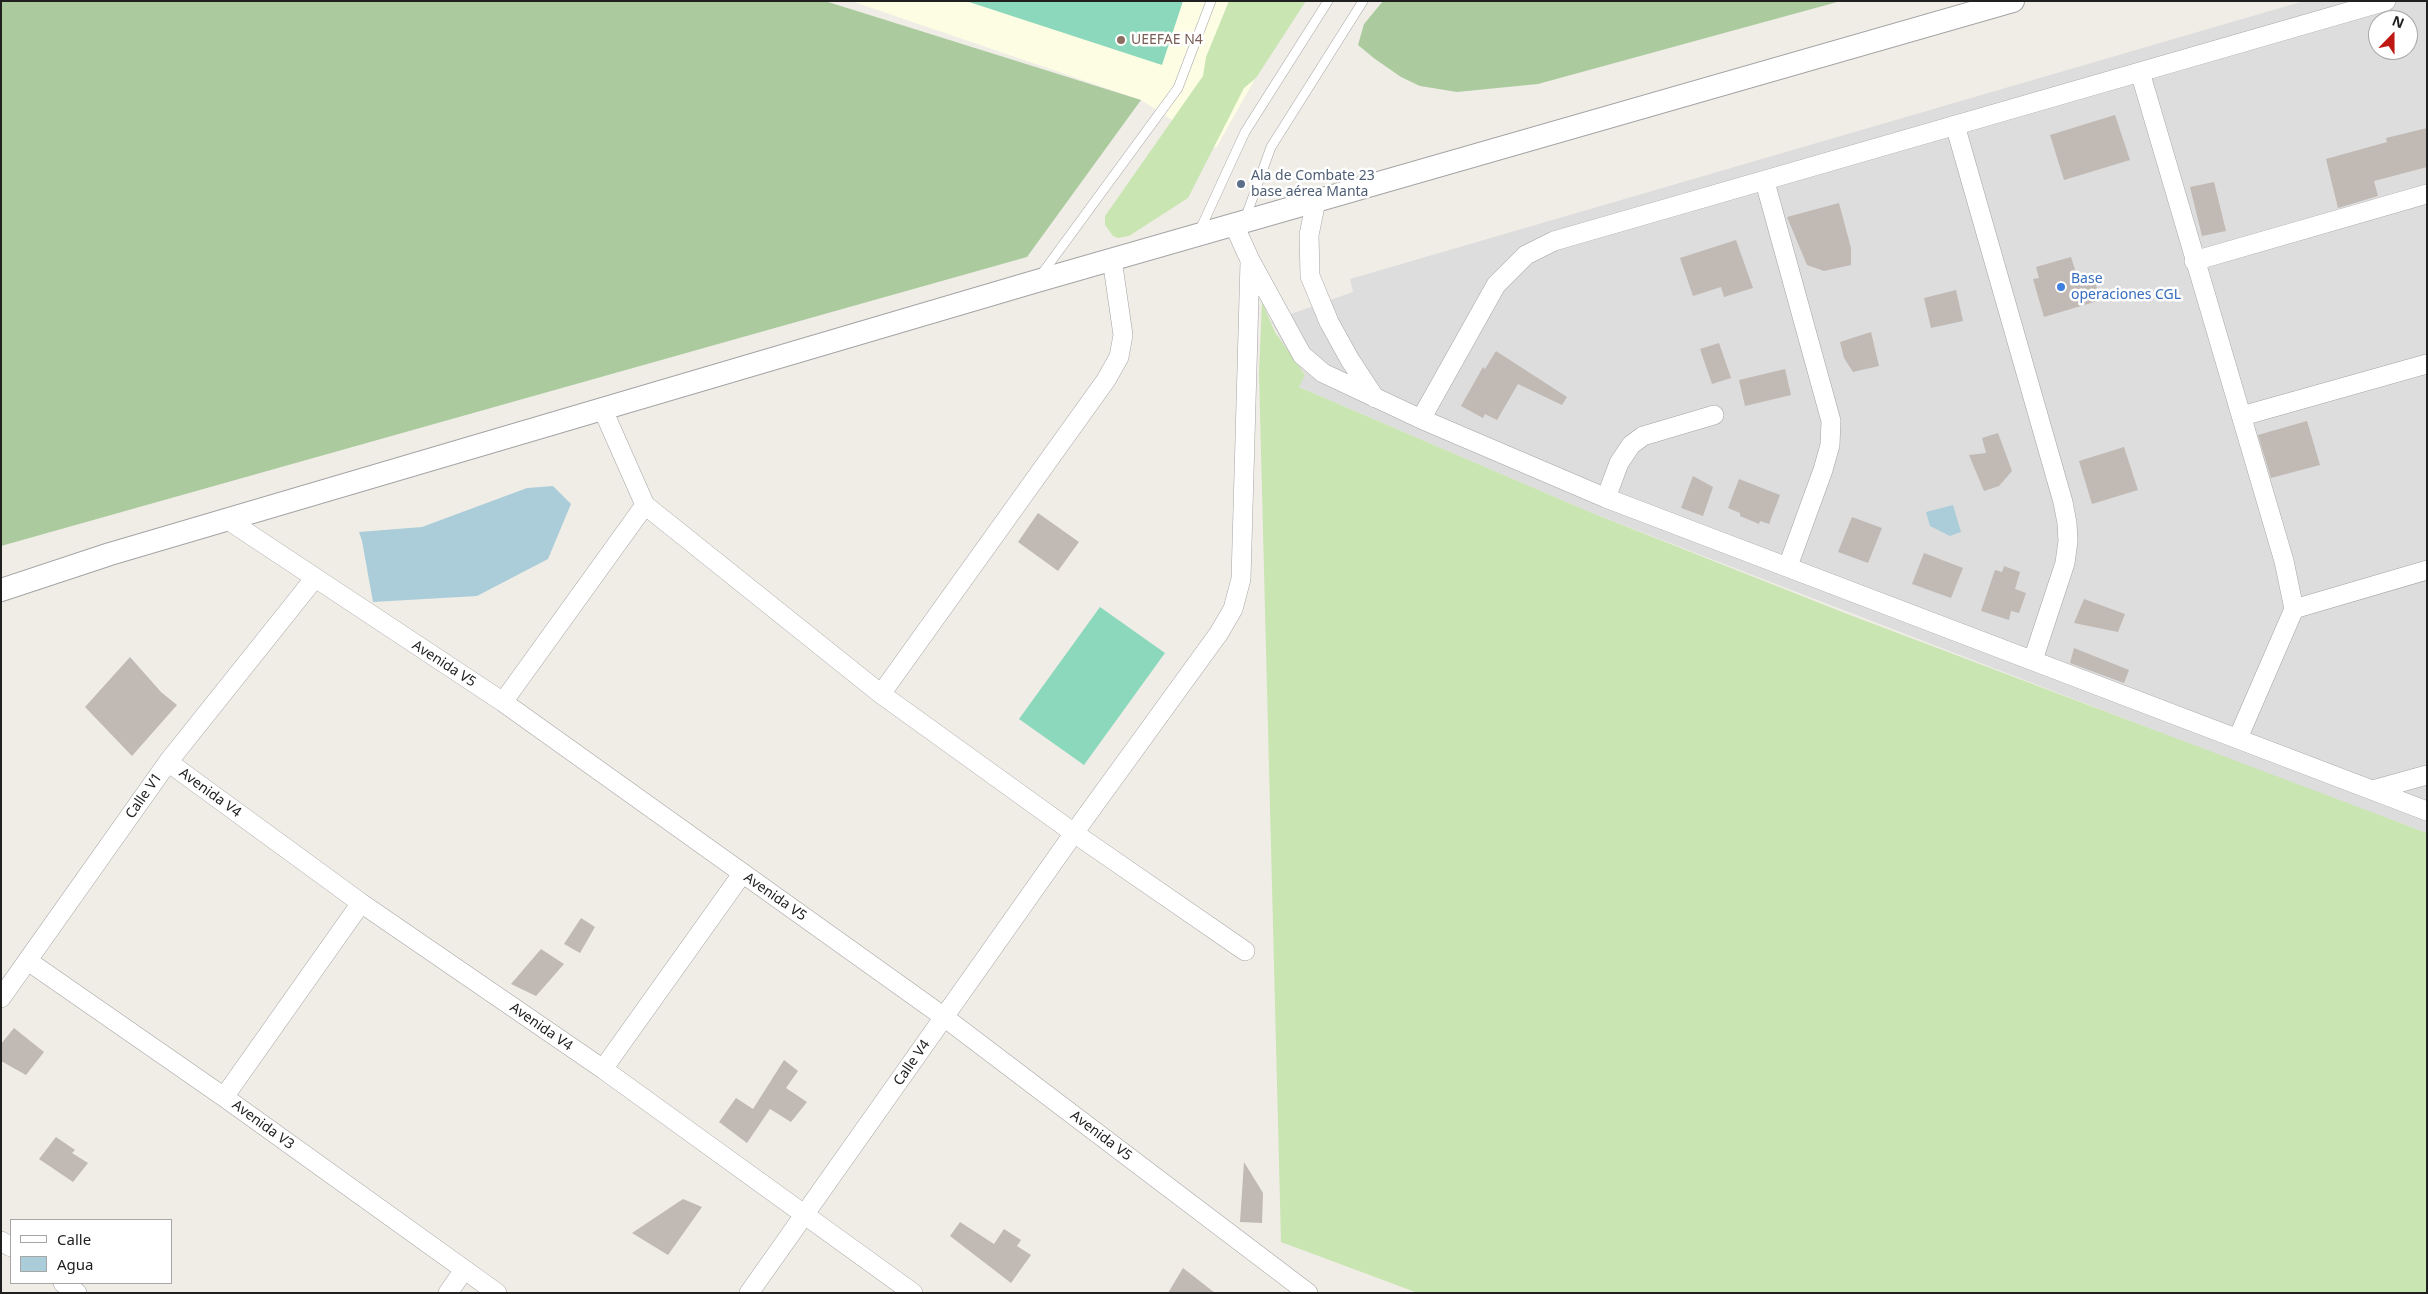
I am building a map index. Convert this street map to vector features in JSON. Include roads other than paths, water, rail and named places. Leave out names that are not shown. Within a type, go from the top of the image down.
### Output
[{"type":"street","points":[[1,590],[110,554],[1038,281],[2013,1]]},
{"type":"street","points":[[1421,419],[1496,286],[1526,255],[1554,241],[1764,182],[1954,125],[2386,1]]},
{"type":"street","points":[[2140,72],[2194,261],[2284,561],[2294,609],[2238,738]]},
{"type":"street","points":[[1954,125],[2061,493],[2067,523],[2068,541],[2065,563],[2033,660]]},
{"type":"street","points":[[1764,182],[1831,421],[1830,445],[1823,470],[1788,566]]},
{"type":"street","points":[[2194,261],[2427,194]]},
{"type":"street","points":[[1316,201],[1309,235],[1310,276],[1329,322],[1350,360],[1376,398]]},
{"type":"street","points":[[1239,223],[1250,260],[1302,355],[1323,373],[1421,419],[1606,498],[2427,811]]},
{"type":"street","points":[[881,694],[1106,380],[1119,357],[1124,334],[1112,260]]},
{"type":"street","name":"Calle V4","points":[[749,1293],[1074,833],[1219,633],[1233,609],[1241,578],[1250,260]]},
{"type":"street","points":[[2242,416],[2427,364]]},
{"type":"street","points":[[603,410],[645,505],[881,694],[1074,833],[1245,951]]},
{"type":"street","points":[[1606,498],[1619,463],[1631,445],[1643,436],[1714,415]]},
{"type":"street","points":[[503,702],[645,505]]},
{"type":"street","name":"Avenida V5","points":[[228,520],[314,579],[503,702],[944,1017],[1308,1293]]},
{"type":"street","points":[[2294,609],[2427,570]]},
{"type":"street","name":"Calle V1","points":[[1,998],[168,762],[314,579]]},
{"type":"street","name":"Avenida V4","points":[[168,762],[361,904],[603,1069],[806,1214],[912,1293]]},
{"type":"street","points":[[2373,790],[2427,775]]},
{"type":"street","points":[[603,1069],[742,874]]},
{"type":"street","points":[[224,1097],[361,904]]},
{"type":"street","name":"Avenida V3","points":[[28,961],[224,1097],[496,1293]]},
{"type":"street","points":[[448,1293],[464,1270]]},
{"type":"street","points":[[64,1284],[77,1293]]},
{"type":"lane","points":[[1038,281],[1178,88],[1211,1]]},
{"type":"lane","points":[[1197,235],[1244,132],[1328,1]]},
{"type":"lane","points":[[1239,223],[1271,147],[1363,1]]},
{"type":"water","points":[[553,486],[571,504],[548,559],[477,596],[373,602],[359,532],[422,527],[527,488]]},
{"type":"water","points":[[1953,505],[1961,532],[1950,536],[1930,526],[1926,512]]},
{"type":"place","name":"UEEFAE N4","points":[[1121,40]]},
{"type":"place","name":"Ala de Combate 23 base aérea Manta","points":[[1241,184]]},
{"type":"place","name":"Base operaciones CGL","points":[[2061,287]]}]
